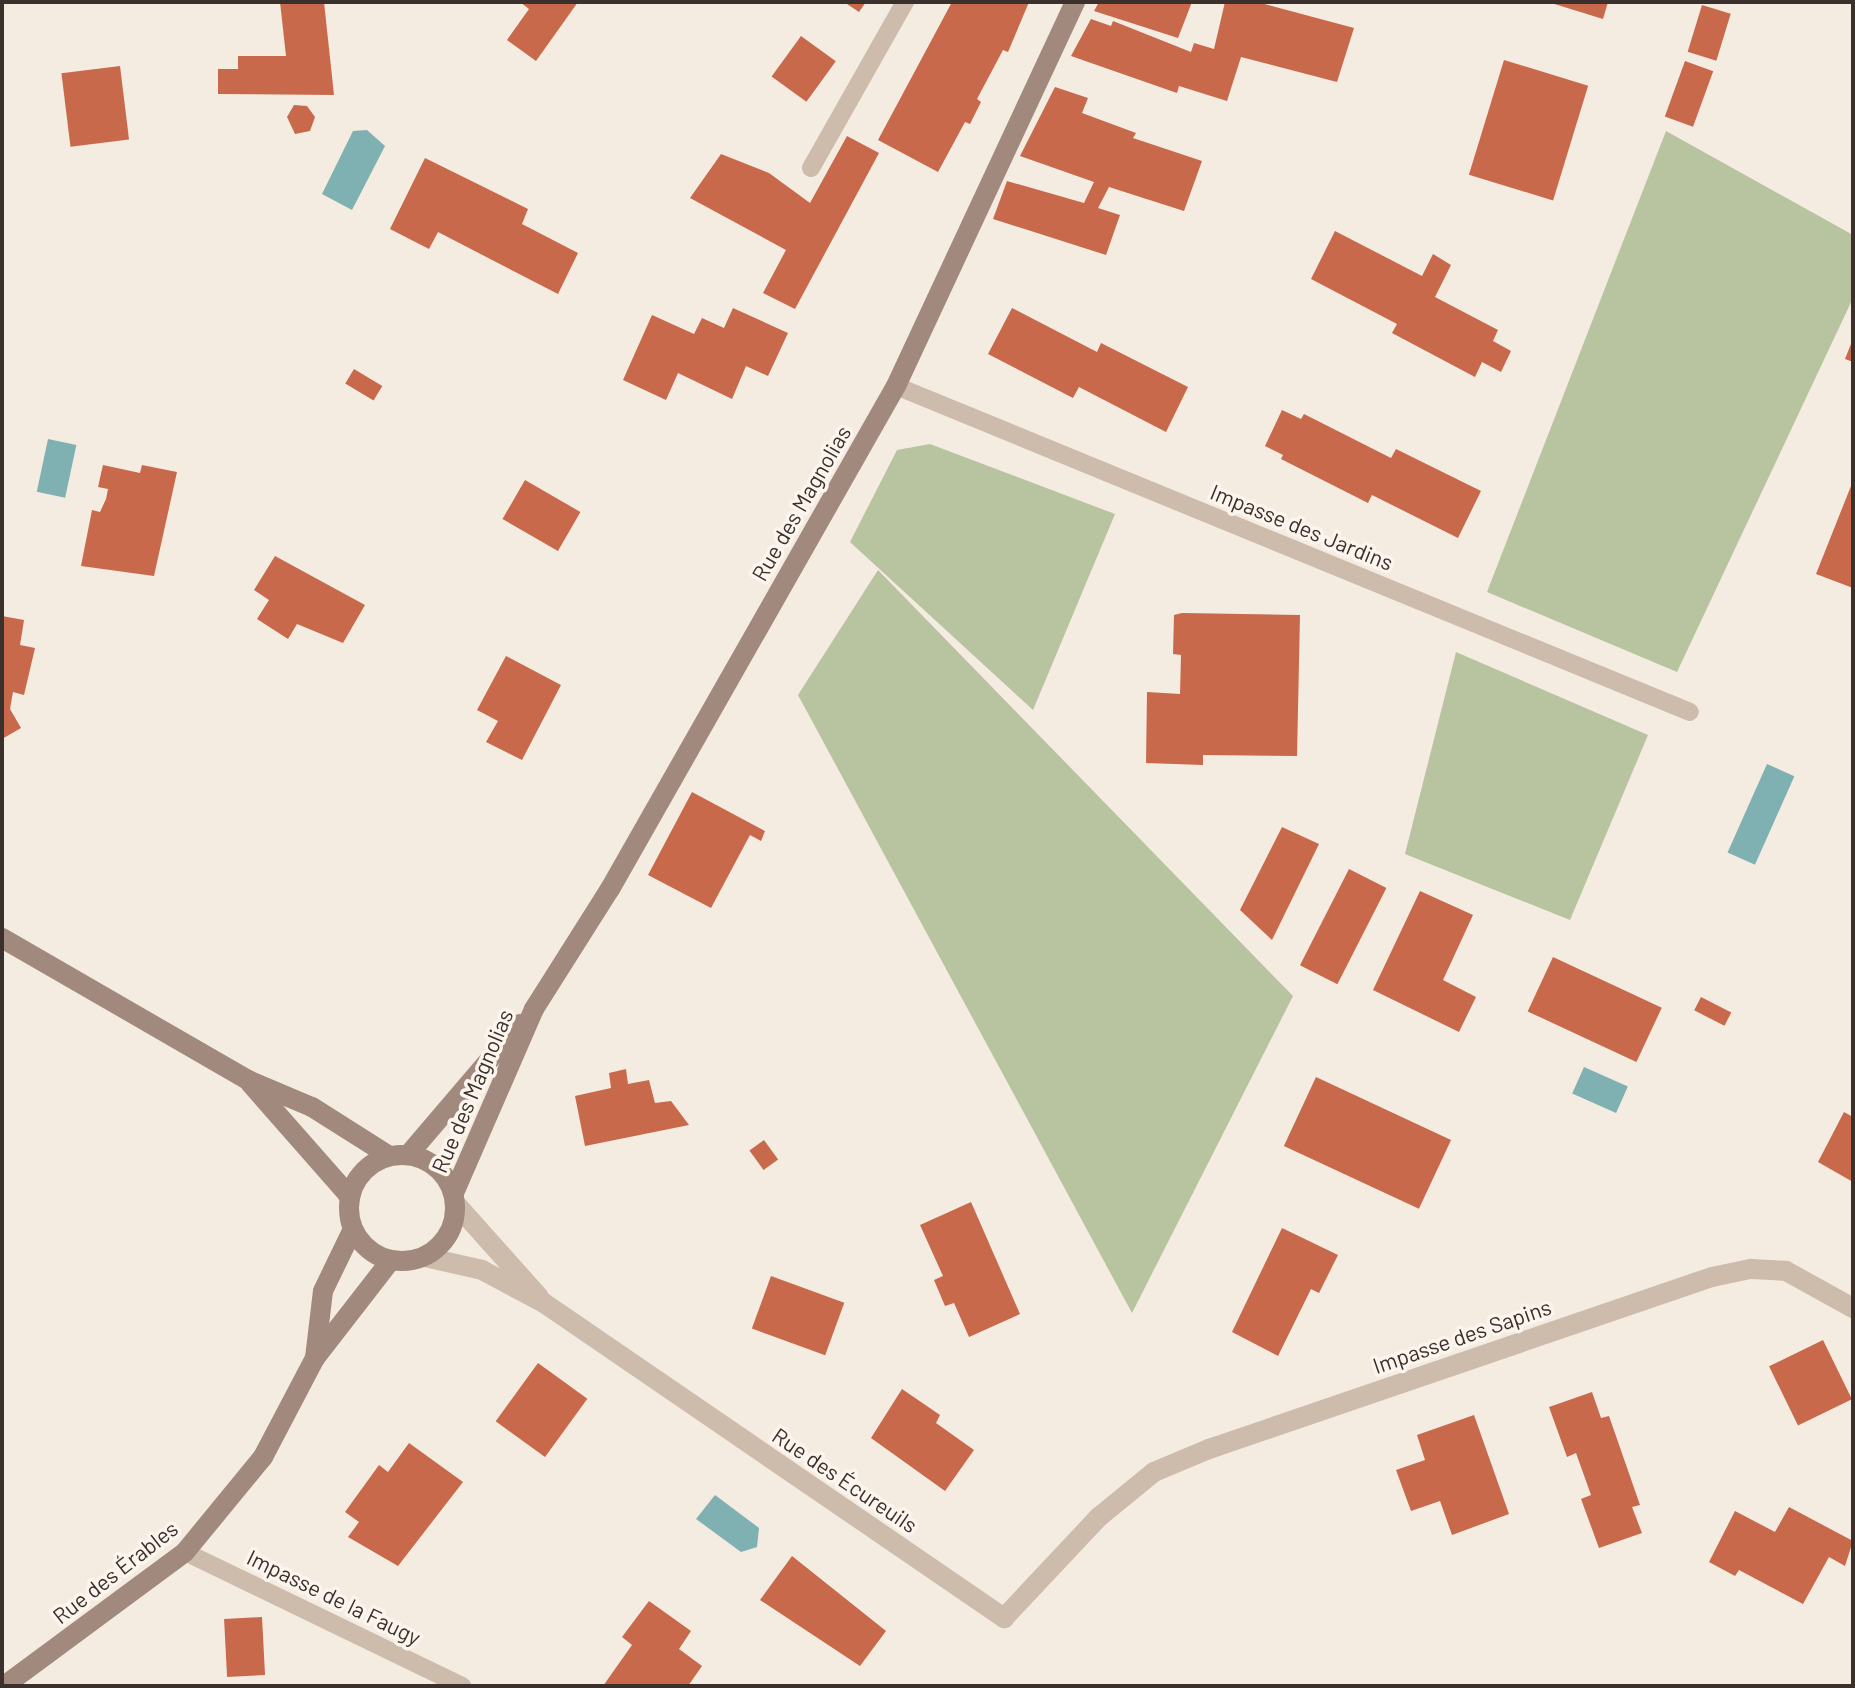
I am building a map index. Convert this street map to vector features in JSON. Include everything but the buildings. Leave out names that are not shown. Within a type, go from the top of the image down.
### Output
[{"type":"street","name":"Rue des Magnolias","points":[[409,1154],[534,1009],[610,889],[896,386],[1075,2]]},
{"type":"street","points":[[2,938],[248,1080],[312,1107],[388,1155]]},
{"type":"street","name":"Rue des Magnolias","points":[[455,1198],[534,1009]]},
{"type":"street","points":[[248,1080],[350,1197],[353,1229],[369,1249],[391,1260],[425,1257],[449,1234],[455,1198],[429,1160],[409,1154],[388,1155],[369,1165],[350,1197]]},
{"type":"street","name":"Rue des Écureuils","points":[[455,1198],[544,1303]]},
{"type":"street","name":"Rue des Érables","points":[[315,1358],[323,1291],[353,1229]]},
{"type":"street","name":"Rue des Écureuils","points":[[425,1257],[482,1270],[544,1303],[1004,1618],[1099,1517]]},
{"type":"street","name":"Rue des Érables","points":[[4,1686],[185,1552],[263,1457],[315,1358],[391,1260]]},
{"type":"street","name":"Impasse des Sapins","points":[[1099,1517],[1154,1472],[1209,1449],[1712,1277],[1751,1269],[1786,1271],[1853,1308]]},
{"type":"lane","points":[[811,168],[905,2]]},
{"type":"lane","name":"Impasse des Jardins","points":[[896,386],[1690,712]]},
{"type":"lane","name":"Impasse de la Faugy","points":[[185,1552],[462,1686]]},
{"type":"green space","points":[[1666,131],[1853,235],[1853,298],[1677,672],[1487,592]]},
{"type":"green space","points":[[930,444],[1115,514],[1033,710],[850,542],[897,450]]},
{"type":"green space","points":[[878,570],[1293,996],[1132,1313],[798,695]]},
{"type":"green space","points":[[1456,652],[1648,735],[1570,920],[1405,854]]},
{"type":"water","points":[[367,130],[385,146],[352,210],[322,194],[353,131]]},
{"type":"water","points":[[48,439],[76,445],[65,498],[37,492]]},
{"type":"water","points":[[1767,764],[1794,776],[1755,865],[1728,853]]},
{"type":"water","points":[[1584,1067],[1628,1087],[1616,1113],[1572,1093]]},
{"type":"water","points":[[715,1495],[759,1528],[757,1547],[741,1552],[696,1519]]}]
